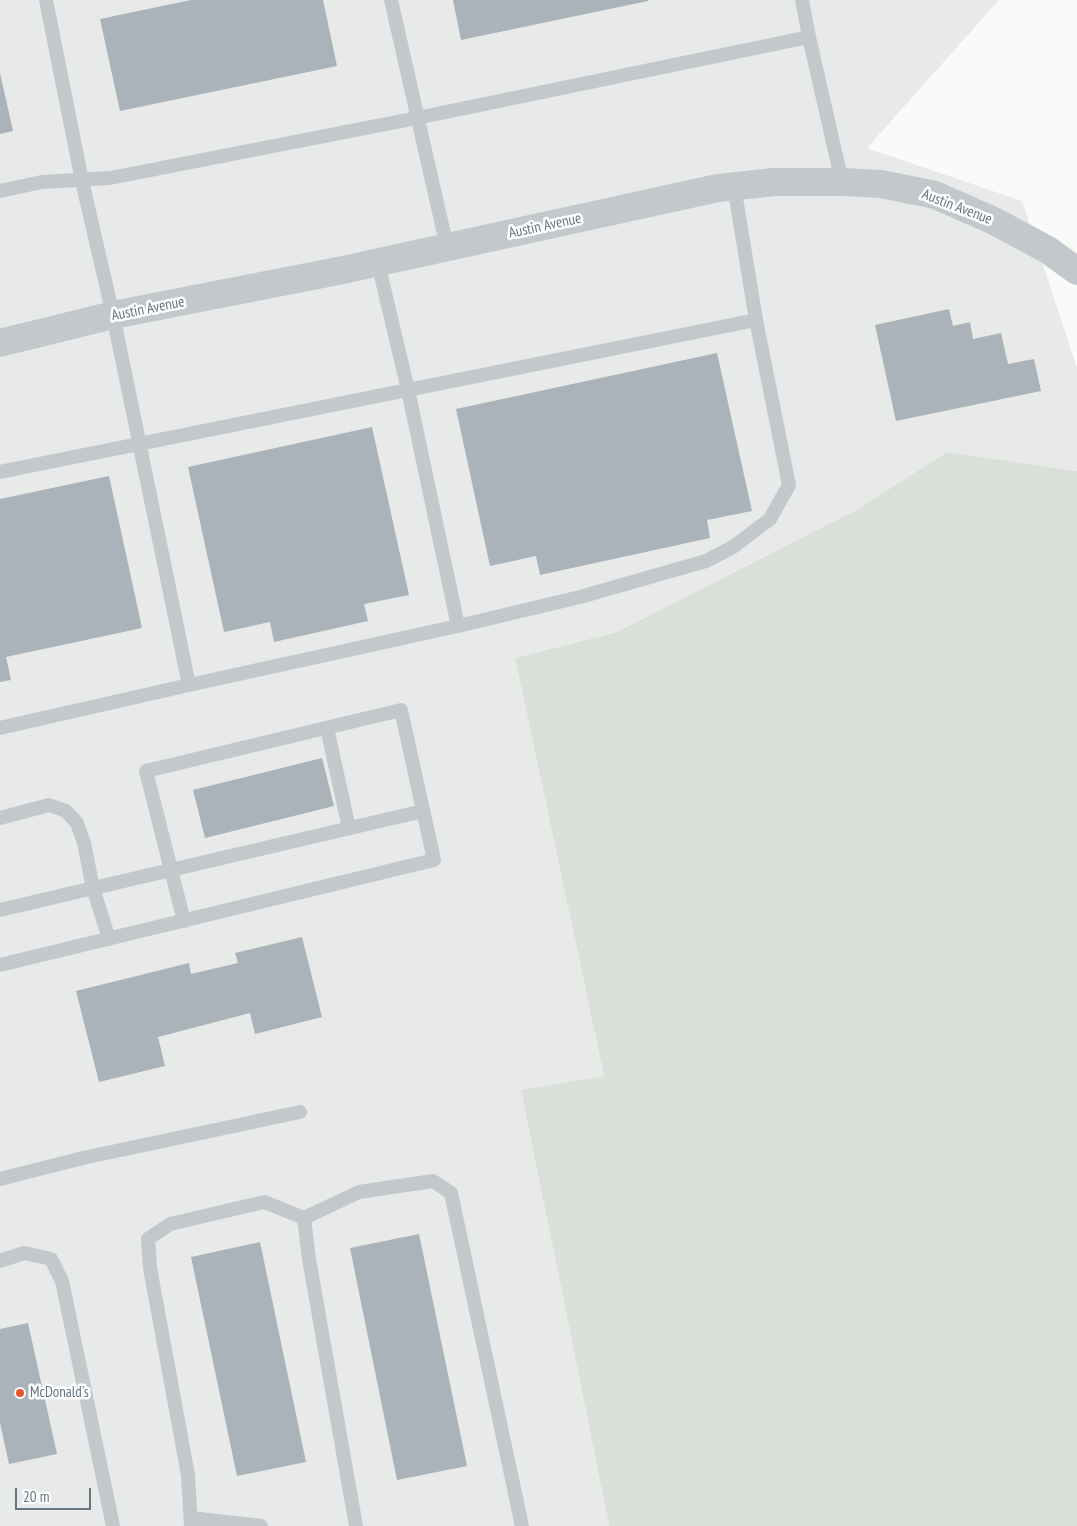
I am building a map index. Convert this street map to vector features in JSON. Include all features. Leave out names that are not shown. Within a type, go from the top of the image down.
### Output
[{"type":"street","name":"Austin Avenue","points":[[0,343],[113,315],[447,248],[718,188],[774,182],[881,184],[935,195],[994,220],[1048,250],[1077,271]]},
{"type":"lane","points":[[46,0],[82,181],[113,315],[189,686]]},
{"type":"lane","points":[[391,0],[447,248]]},
{"type":"lane","points":[[802,0],[842,182]]},
{"type":"lane","points":[[0,191],[42,182],[110,178],[417,118],[809,37]]},
{"type":"lane","points":[[0,728],[580,597],[706,561],[733,547],[770,519],[789,485],[756,320],[734,186]]},
{"type":"lane","points":[[378,262],[408,390],[458,626]]},
{"type":"lane","points":[[0,472],[756,320]]},
{"type":"lane","points":[[0,965],[184,921],[434,860],[401,710],[146,771],[184,921]]},
{"type":"lane","points":[[327,728],[348,828]]},
{"type":"lane","points":[[0,818],[49,805],[66,811],[77,823],[84,843],[93,888],[109,939]]},
{"type":"lane","points":[[0,910],[423,811]]},
{"type":"lane","points":[[0,1178],[83,1158],[300,1112]]},
{"type":"lane","points":[[261,1526],[191,1522],[188,1475],[150,1268],[148,1239],[170,1224],[264,1202],[304,1218],[359,1192],[433,1181],[451,1193],[522,1526]]},
{"type":"lane","points":[[304,1218],[309,1259],[356,1526]]},
{"type":"lane","points":[[0,1261],[24,1253],[51,1259],[62,1281],[113,1526]]},
{"type":"shaded area","points":[[0,0],[999,0],[867,148],[1022,201],[1077,368],[1077,471],[947,452],[858,509],[617,632],[515,658],[604,1076],[521,1091],[609,1526],[0,1526]]},
{"type":"shaded area","points":[[947,452],[1077,471],[1077,1526],[609,1526],[521,1090],[604,1076],[515,658],[617,632],[858,509]]},
{"type":"building","points":[[191,0],[323,0],[337,66],[120,111],[100,19]]},
{"type":"building","points":[[453,0],[648,0],[648,1],[461,40]]},
{"type":"building","points":[[0,73],[13,131],[0,134]]},
{"type":"building","points":[[949,309],[953,326],[970,322],[973,339],[1001,333],[1008,364],[1034,359],[1041,391],[896,421],[875,325]]},
{"type":"building","points":[[717,353],[752,511],[707,520],[710,538],[540,575],[536,556],[490,566],[456,409]]},
{"type":"building","points":[[372,427],[409,595],[364,604],[368,621],[274,642],[270,622],[224,632],[188,467]]},
{"type":"building","points":[[109,476],[142,628],[6,657],[11,680],[0,682],[0,499]]},
{"type":"building","points":[[322,758],[334,806],[205,838],[193,790]]},
{"type":"building","points":[[302,937],[322,1017],[255,1034],[250,1013],[158,1037],[165,1066],[99,1082],[76,991],[189,963],[191,974],[238,963],[235,953]]},
{"type":"building","points":[[419,1234],[467,1466],[397,1480],[350,1248]]},
{"type":"building","points":[[260,1242],[306,1462],[237,1476],[191,1257]]},
{"type":"building","points":[[28,1323],[57,1454],[9,1464],[0,1423],[0,1329]]},
{"type":"place","name":"McDonald's","points":[[20,1393]]}]
